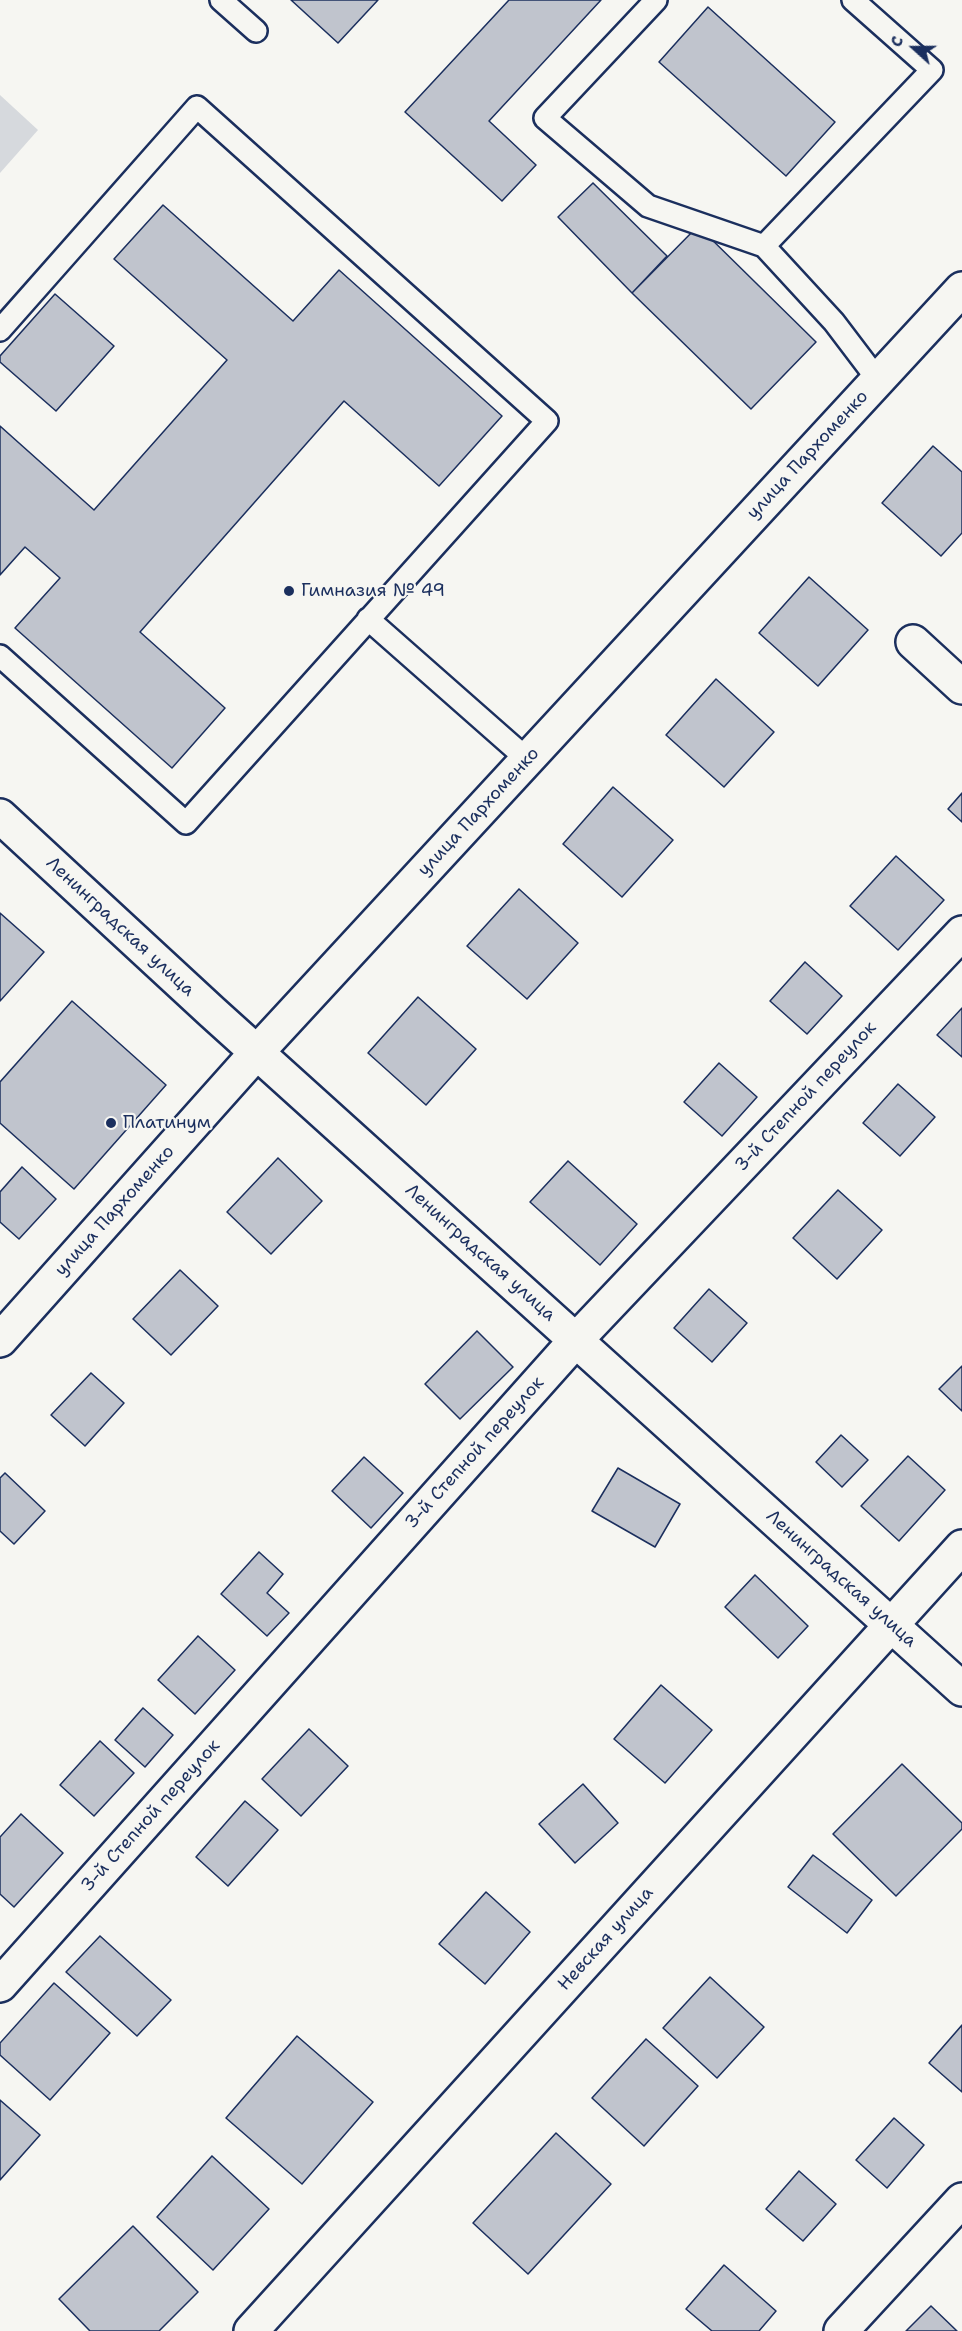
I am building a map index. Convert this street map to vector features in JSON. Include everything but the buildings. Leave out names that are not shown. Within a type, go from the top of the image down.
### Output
[{"type":"street","name":"улица Пархоменко","points":[[0,1340],[258,1052],[962,289]]},
{"type":"street","points":[[913,642],[962,687]]},
{"type":"street","name":"Ленинградская улица","points":[[0,816],[962,1689]]},
{"type":"street","name":"3-й Степной переулок","points":[[0,1985],[576,1340],[962,933]]},
{"type":"street","name":"Невская улица","points":[[250,2331],[962,1547]]},
{"type":"street","points":[[841,2331],[962,2200]]},
{"type":"lane","points":[[221,0],[256,31]]},
{"type":"lane","points":[[656,0],[545,117],[648,206],[764,246],[834,322],[878,380]]},
{"type":"lane","points":[[764,246],[932,70],[853,0]]},
{"type":"lane","points":[[0,330],[197,106],[547,421],[186,823],[0,656]]},
{"type":"lane","points":[[368,619],[528,760]]},
{"type":"shaded area","points":[[0,95],[38,130],[0,173]]},
{"type":"place","name":"Гимназия № 49","points":[[289,591]]},
{"type":"place","name":"Платинум","points":[[111,1123]]}]
